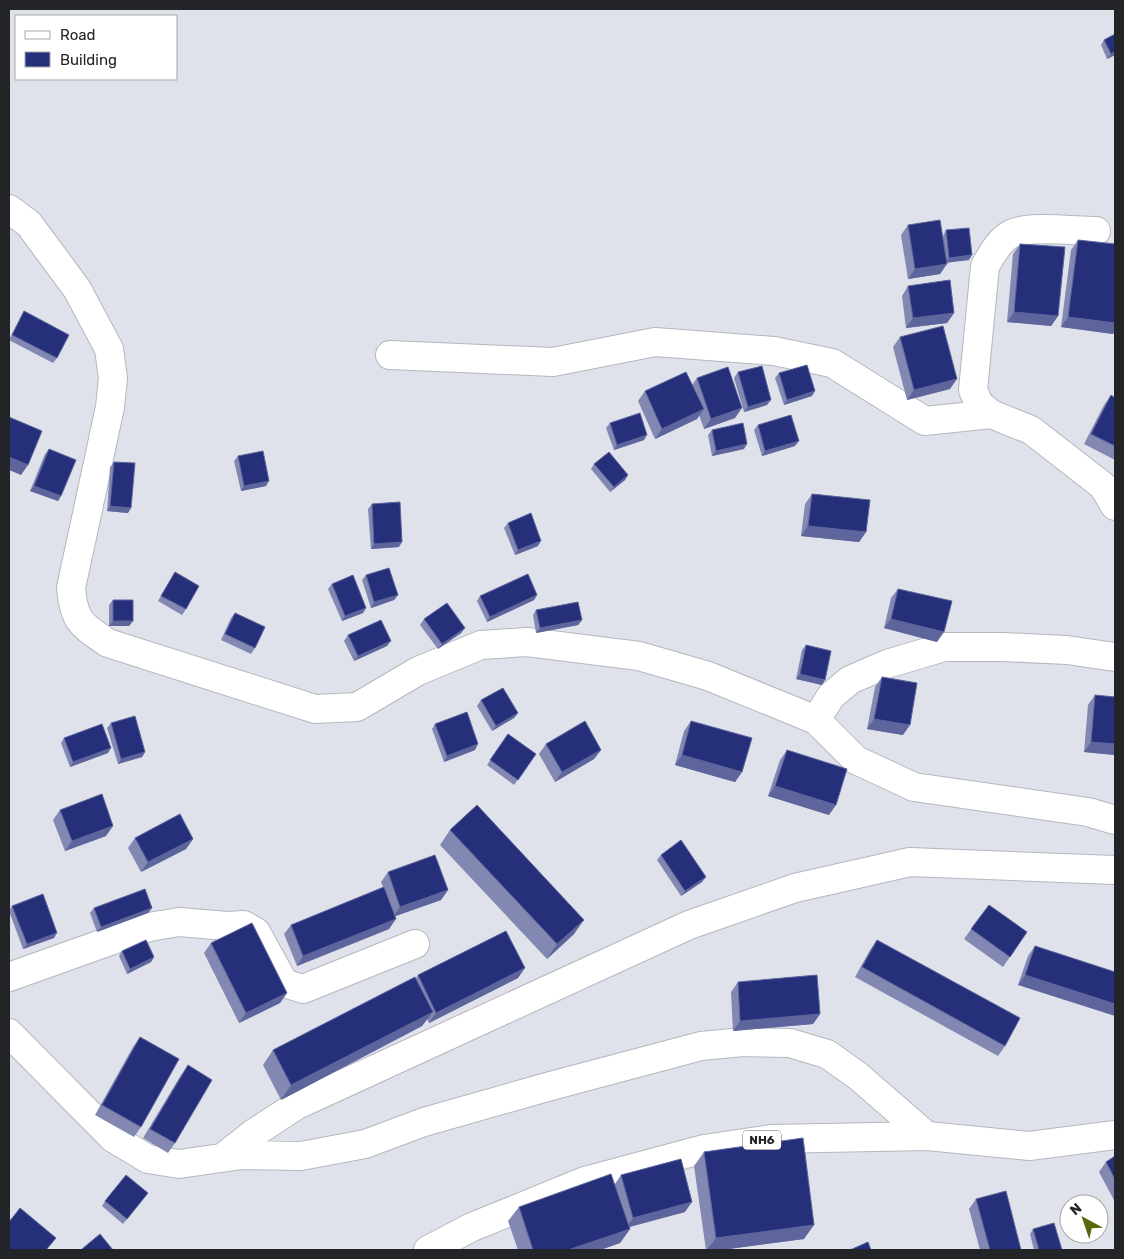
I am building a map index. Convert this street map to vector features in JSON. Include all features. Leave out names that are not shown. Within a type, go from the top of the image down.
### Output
[{"type":"main road","points":[[9,209],[30,224],[77,289],[109,349],[113,378],[110,407],[71,588],[73,607],[85,627],[108,642],[314,709],[357,707],[418,671],[481,645],[526,642],[640,656],[708,676],[816,720],[856,760],[914,788],[1088,812],[1115,820]]},
{"type":"main road","points":[[1096,232],[1026,229],[1010,234],[995,249],[984,266],[973,390],[979,404],[991,414],[1031,430],[1103,486],[1115,506]]},
{"type":"main road","points":[[390,355],[553,362],[656,342],[774,351],[832,363],[924,421],[991,414]]},
{"type":"main road","points":[[816,720],[831,696],[850,680],[886,664],[944,647],[1067,650],[1115,657]]},
{"type":"main road","points":[[222,1158],[254,1133],[305,1102],[689,925],[795,888],[910,862],[1115,870]]},
{"type":"main road","points":[[9,976],[149,927],[179,922],[227,926],[244,925],[256,932],[284,983],[303,989],[415,944]]},
{"type":"main road","points":[[9,1033],[113,1138],[148,1159],[179,1164],[242,1155],[301,1156],[365,1144],[424,1122],[546,1087],[701,1046],[744,1042],[790,1043],[827,1054],[858,1076],[927,1136]]},
{"type":"main road","name":"NH6","points":[[428,1250],[472,1227],[585,1181],[704,1149],[770,1139],[927,1136],[1028,1146],[1115,1135]]},
{"type":"building","points":[[1115,34],[1115,51],[1111,54],[1104,40]]},
{"type":"building","points":[[940,220],[947,264],[915,269],[908,225]]},
{"type":"building","points":[[969,228],[972,255],[949,258],[946,230]]},
{"type":"building","points":[[1078,240],[1115,244],[1115,323],[1068,317]]},
{"type":"building","points":[[1020,244],[1065,247],[1058,316],[1014,312]]},
{"type":"building","points":[[950,280],[954,313],[913,318],[908,286]]},
{"type":"building","points":[[24,311],[69,335],[57,358],[12,335]]},
{"type":"building","points":[[943,326],[957,379],[914,390],[900,337]]},
{"type":"building","points":[[807,365],[815,391],[787,400],[779,373]]},
{"type":"building","points":[[762,366],[771,400],[748,407],[738,372]]},
{"type":"building","points":[[728,367],[742,408],[711,419],[697,378]]},
{"type":"building","points":[[686,372],[704,409],[662,429],[645,391]]},
{"type":"building","points":[[1111,395],[1115,398],[1115,446],[1091,434]]},
{"type":"building","points":[[640,413],[647,435],[617,445],[610,423]]},
{"type":"building","points":[[791,415],[799,441],[765,451],[758,425]]},
{"type":"building","points":[[9,417],[42,431],[28,465],[9,457]]},
{"type":"building","points":[[743,423],[747,444],[716,451],[712,430]]},
{"type":"building","points":[[49,449],[76,460],[61,496],[34,486]]},
{"type":"building","points":[[263,451],[269,481],[244,486],[238,456]]},
{"type":"building","points":[[609,452],[628,475],[614,487],[594,464]]},
{"type":"building","points":[[114,462],[135,463],[131,508],[110,506]]},
{"type":"building","points":[[812,494],[870,500],[866,532],[808,526]]},
{"type":"building","points":[[400,502],[402,542],[374,544],[372,504]]},
{"type":"building","points":[[531,513],[541,541],[518,550],[508,523]]},
{"type":"building","points":[[389,568],[398,595],[374,602],[366,575]]},
{"type":"building","points":[[175,572],[199,586],[186,609],[161,596]]},
{"type":"building","points":[[528,574],[537,595],[490,617],[480,596]]},
{"type":"building","points":[[353,575],[366,608],[345,616],[332,584]]},
{"type":"building","points":[[898,589],[952,601],[944,632],[891,619]]},
{"type":"building","points":[[113,600],[133,600],[133,621],[113,621]]},
{"type":"building","points":[[578,602],[582,620],[540,628],[536,610]]},
{"type":"building","points":[[447,603],[465,628],[442,644],[424,619]]},
{"type":"building","points":[[235,613],[265,627],[255,648],[225,634]]},
{"type":"building","points":[[381,620],[391,641],[358,656],[348,635]]},
{"type":"building","points":[[806,645],[831,651],[825,680],[800,674]]},
{"type":"building","points":[[882,677],[917,683],[910,725],[874,719]]},
{"type":"building","points":[[503,688],[518,713],[496,726],[481,700]]},
{"type":"building","points":[[1095,695],[1115,697],[1115,744],[1091,742]]},
{"type":"building","points":[[467,712],[478,744],[447,756],[435,724]]},
{"type":"building","points":[[135,716],[145,752],[121,759],[111,723]]},
{"type":"building","points":[[585,721],[601,750],[562,772],[546,744]]},
{"type":"building","points":[[691,721],[752,738],[742,772],[682,755]]},
{"type":"building","points":[[102,724],[111,748],[73,762],[64,738]]},
{"type":"building","points":[[508,734],[536,754],[518,780],[490,760]]},
{"type":"building","points":[[787,750],[847,769],[836,805],[775,786]]},
{"type":"building","points":[[102,794],[113,826],[72,841],[60,810]]},
{"type":"building","points":[[477,805],[584,920],[557,944],[450,830]]},
{"type":"building","points":[[180,814],[193,839],[148,862],[135,838]]},
{"type":"building","points":[[681,840],[706,877],[685,891],[661,855]]},
{"type":"building","points":[[435,855],[448,890],[400,907],[388,872]]},
{"type":"building","points":[[384,887],[396,919],[303,956],[291,925]]},
{"type":"building","points":[[145,889],[152,908],[101,927],[94,908]]},
{"type":"building","points":[[43,894],[57,933],[27,944],[12,906]]},
{"type":"building","points":[[989,905],[1027,932],[1010,957],[971,929]]},
{"type":"building","points":[[252,923],[287,993],[246,1013],[211,943]]},
{"type":"building","points":[[506,931],[525,968],[436,1013],[418,975]]},
{"type":"building","points":[[146,940],[154,957],[130,969],[122,951]]},
{"type":"building","points":[[877,940],[1020,1018],[1005,1046],[862,967]]},
{"type":"building","points":[[1035,946],[1115,972],[1115,1004],[1025,975]]},
{"type":"building","points":[[817,975],[820,1014],[740,1021],[738,982]]},
{"type":"building","points":[[415,977],[433,1012],[291,1085],[273,1050]]},
{"type":"building","points":[[140,1037],[179,1059],[141,1127],[102,1105]]},
{"type":"building","points":[[188,1065],[212,1080],[175,1143],[150,1129]]},
{"type":"building","points":[[803,1138],[814,1225],[716,1238],[704,1152]]},
{"type":"building","points":[[1115,1156],[1115,1179],[1106,1162]]},
{"type":"building","points":[[681,1159],[692,1202],[633,1218],[621,1175]]},
{"type":"building","points":[[611,1174],[630,1229],[568,1250],[533,1250],[519,1207]]},
{"type":"building","points":[[126,1175],[148,1193],[127,1219],[105,1201]]},
{"type":"building","points":[[1006,1191],[1021,1250],[990,1250],[976,1199]]},
{"type":"building","points":[[20,1208],[56,1238],[46,1250],[9,1250],[9,1222]]},
{"type":"building","points":[[1054,1223],[1062,1250],[1039,1250],[1033,1229]]},
{"type":"building","points":[[100,1234],[113,1250],[82,1249]]},
{"type":"building","points":[[868,1242],[871,1250],[850,1250]]}]
